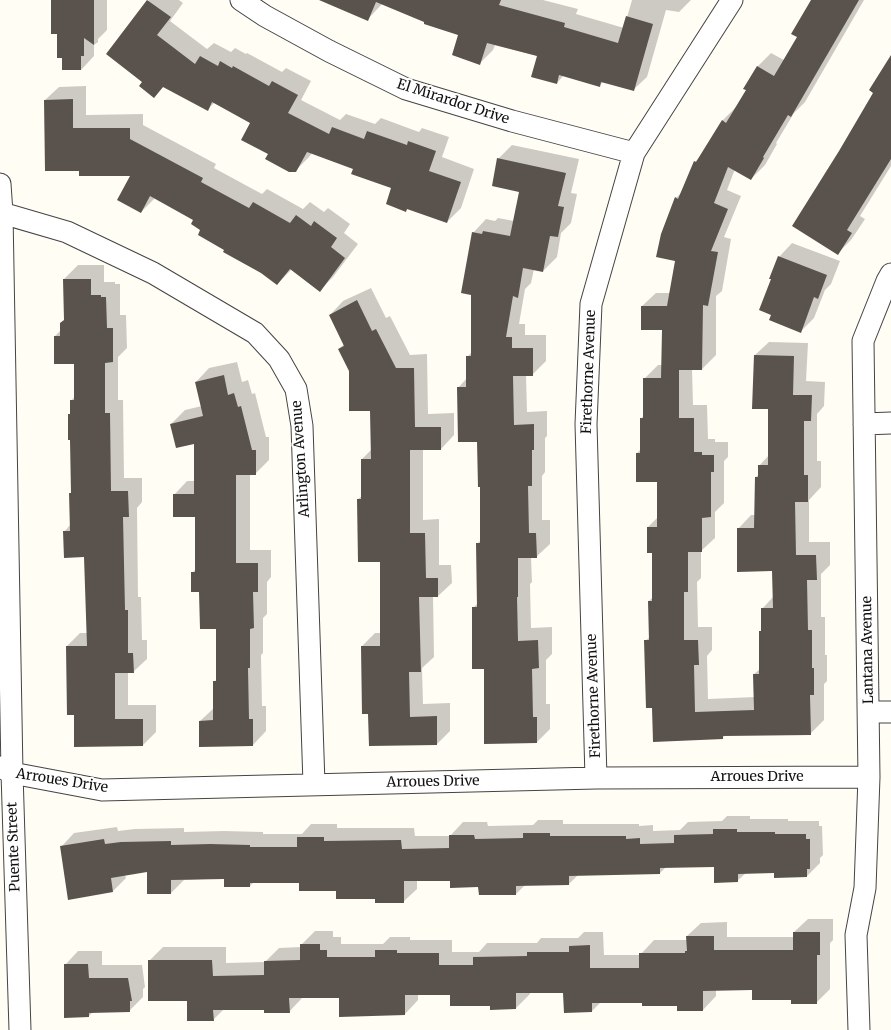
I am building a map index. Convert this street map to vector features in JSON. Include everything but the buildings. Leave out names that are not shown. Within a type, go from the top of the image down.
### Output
[{"type":"street","name":"El Mirardor Drive","points":[[241,0],[265,16],[329,51],[406,89],[512,121],[634,153]]},
{"type":"street","name":"Firethorne Avenue","points":[[596,778],[586,424],[591,304],[634,153],[732,0]]},
{"type":"street","name":"Puente Street","points":[[0,184],[2,213],[6,770],[20,1030]]},
{"type":"street","name":"Arlington Avenue","points":[[2,213],[67,232],[153,273],[255,333],[279,359],[296,389],[302,426],[314,784]]},
{"type":"street","name":"Lantana Avenue","points":[[859,1030],[856,935],[865,888],[869,777],[863,341],[891,274]]},
{"type":"street","points":[[864,424],[891,423]]},
{"type":"street","points":[[869,712],[891,712]]},
{"type":"street","name":"Arroues Drive","points":[[6,770],[102,790],[596,778],[869,777]]}]
